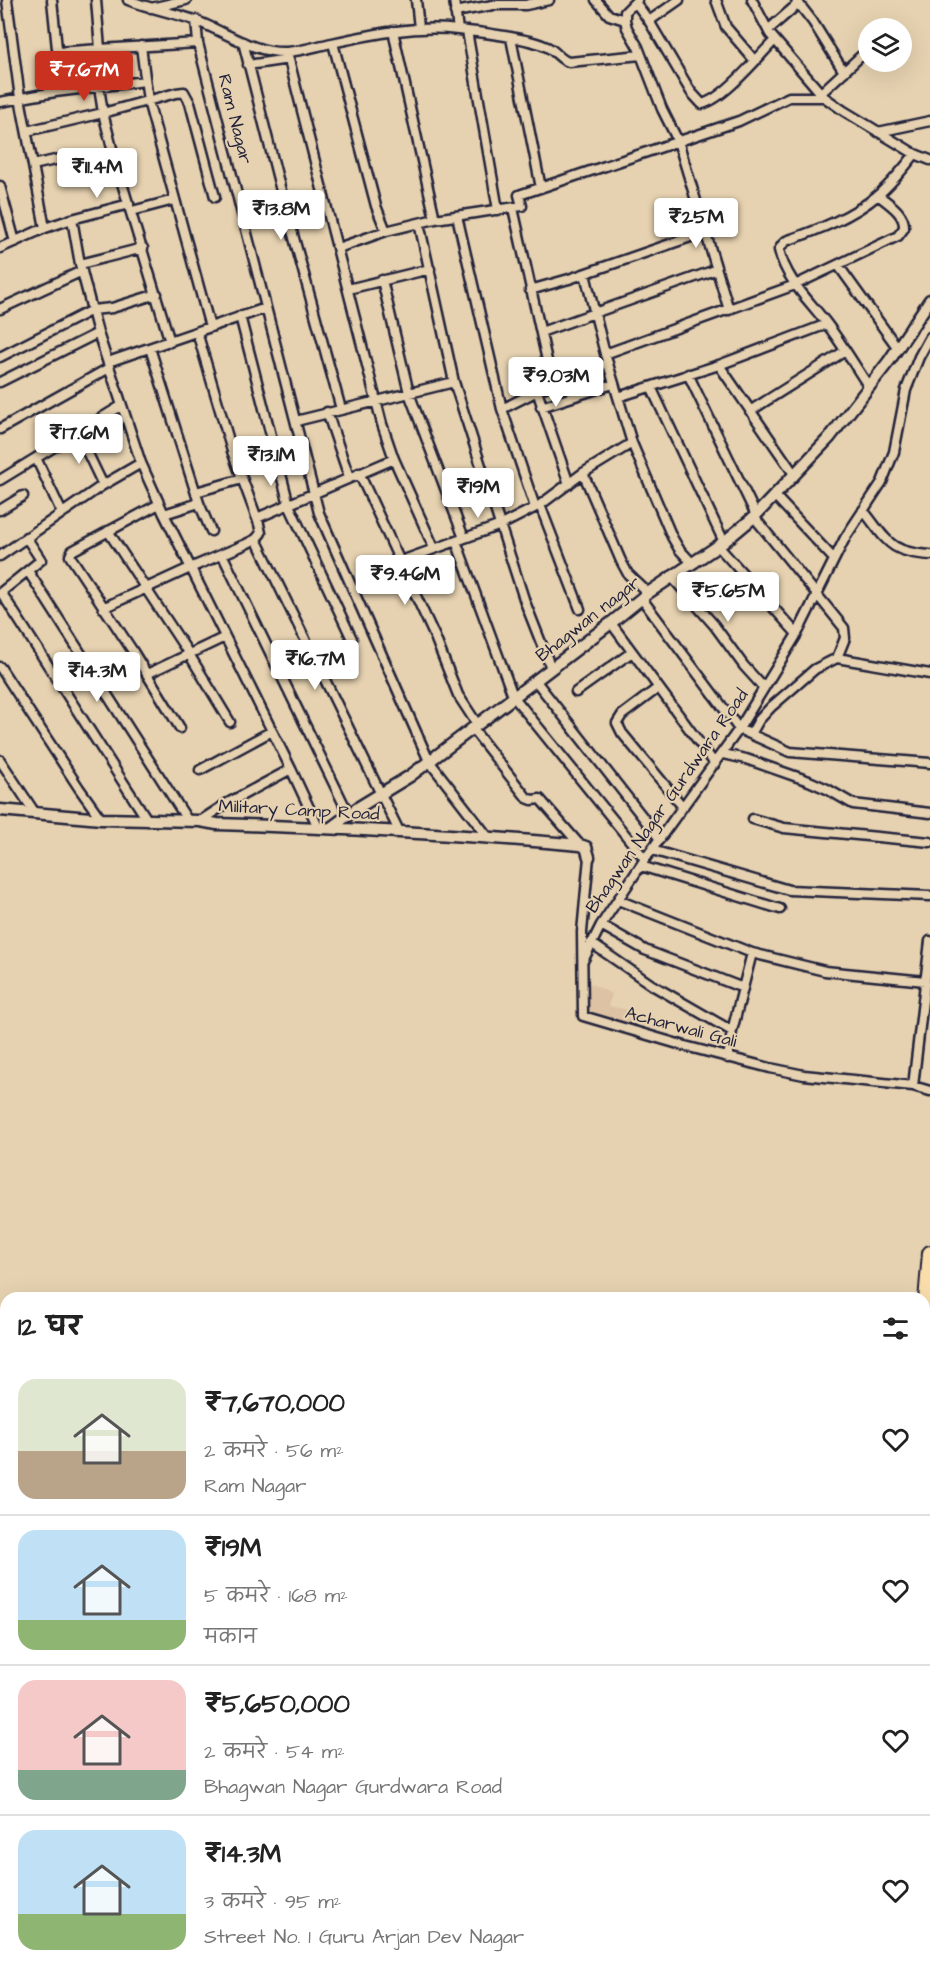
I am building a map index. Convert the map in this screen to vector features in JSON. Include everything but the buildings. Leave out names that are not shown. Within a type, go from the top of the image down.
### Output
[{"type":"main road","points":[[927,1292],[930,1254]]},
{"type":"street","points":[[7,0],[20,98],[45,228]]},
{"type":"street","points":[[52,0],[59,68]]},
{"type":"street","points":[[96,0],[100,49]]},
{"type":"street","points":[[149,8],[186,0]]},
{"type":"street","points":[[416,0],[419,28]]},
{"type":"street","points":[[454,0],[458,30]]},
{"type":"street","points":[[455,12],[493,5],[526,5],[549,0]]},
{"type":"street","points":[[596,0],[609,15],[625,20]]},
{"type":"street","points":[[649,21],[679,0]]},
{"type":"street","points":[[716,0],[726,27],[755,61]]},
{"type":"street","points":[[752,0],[775,40],[822,95],[878,132],[915,154],[930,160]]},
{"type":"street","points":[[132,1],[195,20],[243,42],[288,56]]},
{"type":"street","points":[[729,310],[678,141],[662,110],[625,20],[625,12],[636,1],[691,92],[702,104],[708,103],[728,88],[775,40]]},
{"type":"street","points":[[768,30],[797,2],[844,72]]},
{"type":"street","name":"Ram Nagar","points":[[195,20],[198,43],[313,494],[332,546],[429,761],[488,837]]},
{"type":"street","points":[[248,65],[333,43],[419,28],[458,30],[511,38],[546,46],[569,62],[641,55]]},
{"type":"street","points":[[393,31],[435,219]]},
{"type":"street","points":[[467,31],[498,210]]},
{"type":"street","points":[[511,38],[540,188]]},
{"type":"street","points":[[243,42],[340,409]]},
{"type":"street","points":[[58,52],[198,43]]},
{"type":"street","points":[[333,43],[376,206],[386,231]]},
{"type":"street","points":[[141,46],[148,101],[210,327]]},
{"type":"street","points":[[288,56],[375,400],[394,459],[434,548]]},
{"type":"street","points":[[338,248],[386,231],[435,219],[522,206],[519,195],[739,122],[789,97],[822,95],[858,59]]},
{"type":"street","points":[[0,102],[145,81]]},
{"type":"street","points":[[99,87],[115,160],[170,342]]},
{"type":"street","points":[[27,131],[181,92],[186,94],[190,103],[215,197]]},
{"type":"street","points":[[878,132],[930,121]]},
{"type":"street","points":[[869,387],[827,324],[795,285],[779,250],[786,241],[828,225],[863,206],[878,195],[915,154]]},
{"type":"street","points":[[33,165],[64,158]]},
{"type":"street","points":[[81,168],[115,160]]},
{"type":"street","points":[[0,186],[15,242]]},
{"type":"street","points":[[605,354],[795,285],[889,241],[902,232],[905,223],[898,212],[878,195]]},
{"type":"street","points":[[0,248],[72,219],[174,200]]},
{"type":"street","points":[[513,208],[552,383]]},
{"type":"street","points":[[457,216],[502,409],[580,609]]},
{"type":"street","points":[[72,219],[81,268],[98,333],[141,463],[190,568],[318,827]]},
{"type":"street","points":[[419,223],[454,382],[525,602],[551,668]]},
{"type":"street","points":[[530,290],[585,274],[705,232]]},
{"type":"street","points":[[0,309],[81,268],[143,248]]},
{"type":"street","points":[[838,265],[897,347]]},
{"type":"street","points":[[348,289],[430,269]]},
{"type":"street","points":[[541,332],[716,270]]},
{"type":"street","points":[[585,274],[613,384],[632,443],[678,549],[692,562]]},
{"type":"street","points":[[382,280],[409,393],[513,696],[643,863],[780,909]]},
{"type":"street","points":[[0,357],[92,310],[112,308],[157,294]]},
{"type":"street","name":"Bhagwan nagar","points":[[332,827],[429,761],[671,576],[721,544],[755,516],[830,437],[869,387],[930,300]]},
{"type":"street","points":[[0,429],[109,365],[150,348],[266,308]]},
{"type":"street","points":[[240,316],[289,505],[352,639]]},
{"type":"street","points":[[618,397],[719,365],[827,324]]},
{"type":"street","points":[[103,608],[256,539],[261,533],[197,332]]},
{"type":"street","points":[[0,382],[98,333]]},
{"type":"street","name":"Bhagwan Nagar Gurdwara Road","points":[[583,961],[601,925],[739,729],[797,634],[834,559],[882,482],[894,452],[906,390],[930,337]]},
{"type":"street","points":[[150,348],[196,492],[211,531]]},
{"type":"street","points":[[750,411],[845,351]]},
{"type":"street","points":[[502,409],[565,377],[608,363]]},
{"type":"street","points":[[719,365],[794,474]]},
{"type":"street","points":[[688,374],[755,516],[846,632],[837,658]]},
{"type":"street","points":[[296,421],[454,382]]},
{"type":"street","points":[[541,407],[613,384]]},
{"type":"street","points":[[651,387],[721,544],[797,634]]},
{"type":"street","points":[[537,391],[569,484]]},
{"type":"street","points":[[0,480],[121,406]]},
{"type":"street","points":[[327,412],[350,477]]},
{"type":"street","points":[[78,433],[103,485]]},
{"type":"street","points":[[398,561],[501,525],[538,506],[583,473],[632,443]]},
{"type":"street","points":[[36,458],[62,513]]},
{"type":"street","points":[[257,518],[394,459]]},
{"type":"street","points":[[0,556],[103,485],[141,463]]},
{"type":"street","points":[[359,473],[474,726],[527,798],[540,799],[580,845],[588,850],[589,857]]},
{"type":"street","points":[[583,473],[628,574],[739,729],[790,752],[930,763]]},
{"type":"street","points":[[196,492],[242,479]]},
{"type":"street","points":[[0,510],[23,496]]},
{"type":"street","points":[[775,496],[834,559]]},
{"type":"street","points":[[164,514],[200,502]]},
{"type":"street","points":[[159,504],[72,551],[70,556],[180,728]]},
{"type":"street","points":[[863,510],[892,546],[900,551],[930,555]]},
{"type":"street","points":[[108,531],[189,654],[230,722]]},
{"type":"street","points":[[27,537],[41,559],[0,592],[148,821]]},
{"type":"street","points":[[256,539],[399,831]]},
{"type":"street","points":[[222,554],[349,815]]},
{"type":"street","points":[[28,571],[188,821]]},
{"type":"street","points":[[671,576],[764,688]]},
{"type":"street","points":[[611,623],[715,764]]},
{"type":"street","points":[[147,674],[225,637]]},
{"type":"street","points":[[576,692],[632,652]]},
{"type":"street","points":[[751,734],[759,720],[771,707],[814,669],[837,658],[930,674]]},
{"type":"street","points":[[0,667],[101,819]]},
{"type":"street","points":[[535,680],[660,839]]},
{"type":"street","points":[[658,688],[622,715],[617,723],[622,733],[683,807]]},
{"type":"street","points":[[200,770],[272,731]]},
{"type":"street","points":[[723,754],[746,759],[808,781],[853,804],[930,813]]},
{"type":"street","points":[[0,760],[35,813]]},
{"type":"street","points":[[200,821],[226,804],[291,769]]},
{"type":"street","name":"Military Camp Road","points":[[0,810],[101,819],[200,821],[399,831],[580,845]]},
{"type":"street","points":[[753,819],[784,828],[930,842]]},
{"type":"street","points":[[652,850],[789,890],[930,896]]},
{"type":"street","name":"Acharwali Gali","points":[[589,857],[582,932],[583,1016],[728,1058],[804,1075],[914,1086],[930,1091]]},
{"type":"street","points":[[618,900],[752,953],[825,971],[925,981]]},
{"type":"street","points":[[601,925],[652,953],[743,988]]},
{"type":"street","points":[[914,1086],[930,941]]},
{"type":"street","points":[[591,943],[652,985],[732,1031]]},
{"type":"street","points":[[728,1058],[732,1031],[752,953]]},
{"type":"shaded area","points":[[587,982],[612,994],[608,1006],[634,1011],[631,1024],[585,1011]]}]
